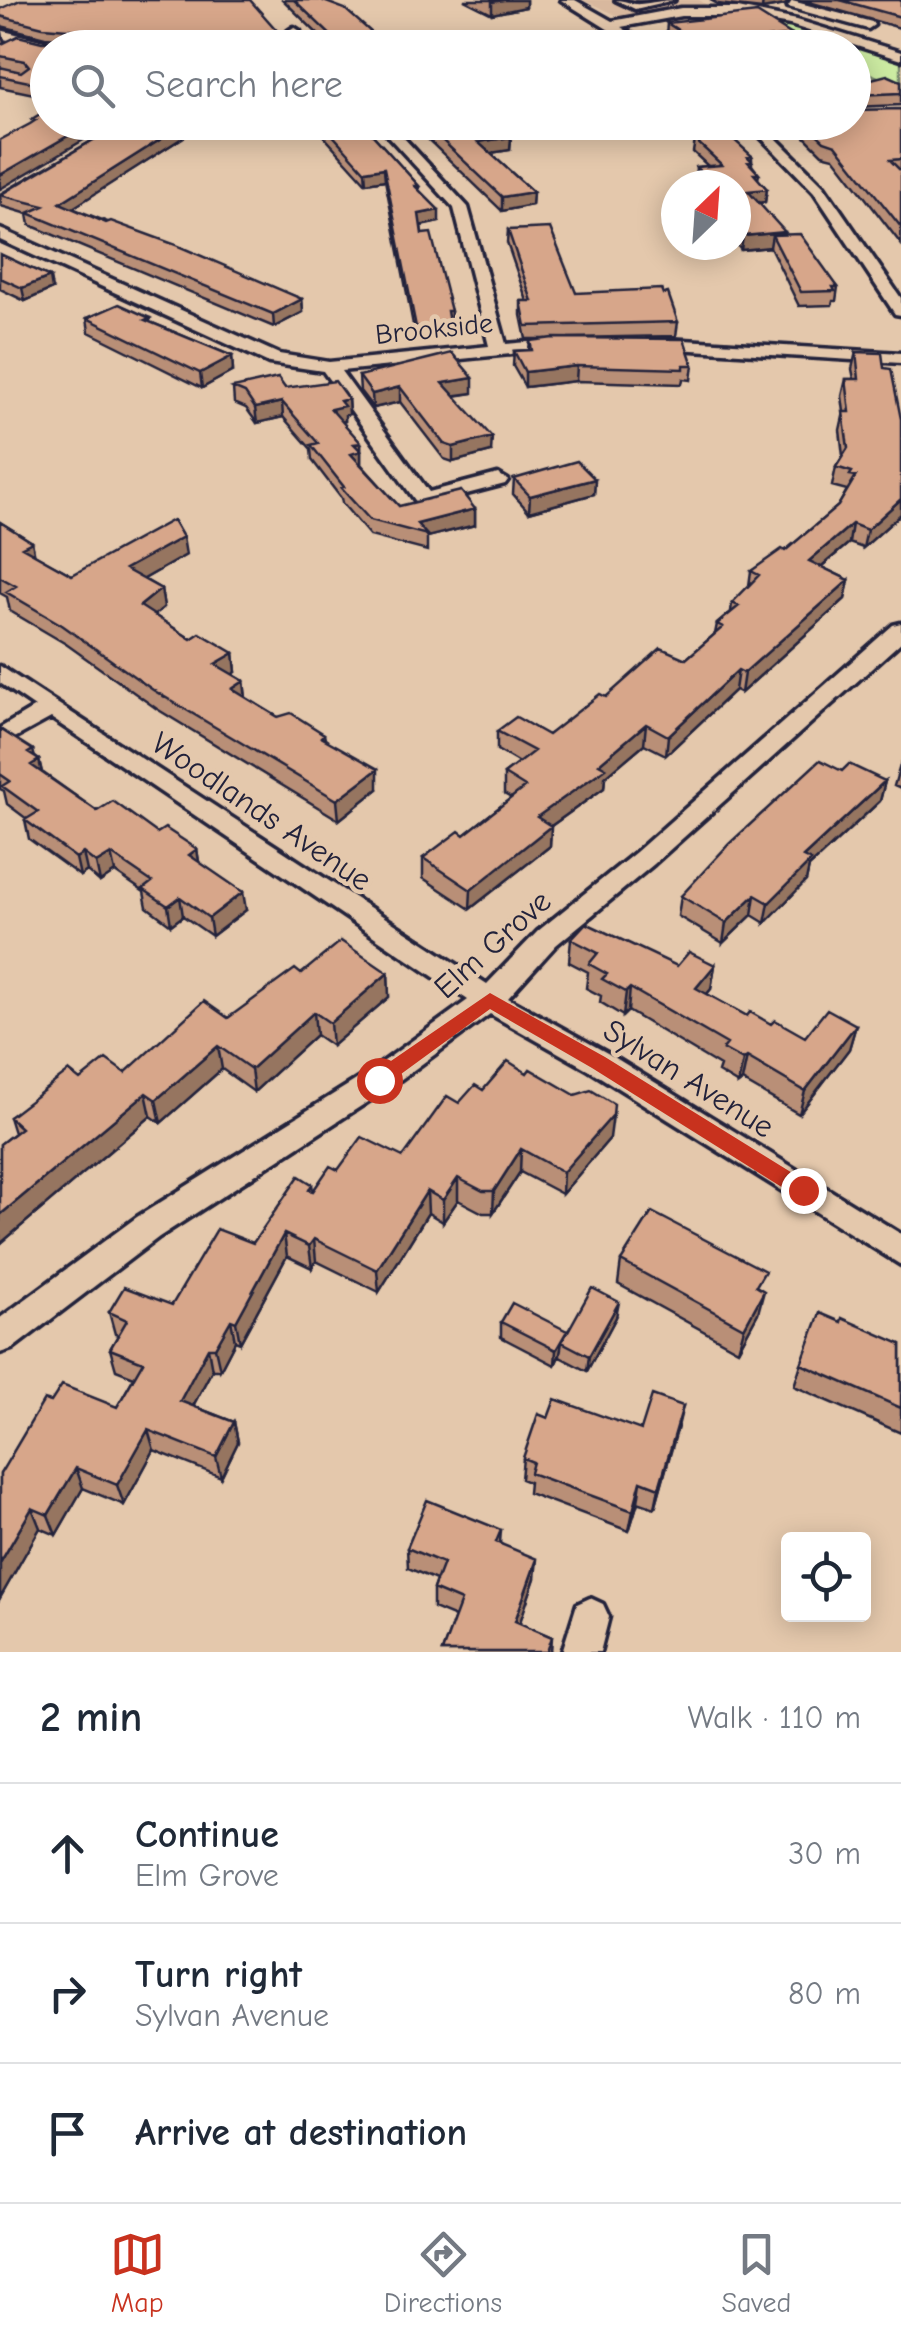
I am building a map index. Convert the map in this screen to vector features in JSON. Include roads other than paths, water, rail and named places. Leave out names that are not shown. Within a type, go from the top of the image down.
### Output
[{"type":"street","points":[[567,0],[620,30]]},
{"type":"street","points":[[778,18],[795,2],[868,25]]},
{"type":"street","points":[[612,25],[681,12],[778,18],[817,30]]},
{"type":"street","points":[[0,34],[16,43],[30,44]]},
{"type":"street","points":[[871,47],[901,56]]},
{"type":"street","points":[[398,140],[461,206],[498,348]]},
{"type":"street","points":[[770,140],[818,189],[901,310]]},
{"type":"street","name":"Brookside","points":[[0,234],[275,359],[329,367],[498,348],[586,344]]},
{"type":"street","points":[[638,343],[901,358]]},
{"type":"street","points":[[329,367],[424,498],[498,480]]},
{"type":"street","name":"Elm Grove","points":[[0,1338],[148,1227],[379,1080],[490,1000],[547,938],[645,858],[901,630]]},
{"type":"street","name":"Woodlands Avenue","points":[[0,673],[490,1000]]},
{"type":"street","points":[[0,738],[51,708]]},
{"type":"street","name":"Sylvan Avenue","points":[[490,1000],[599,1062],[901,1251]]},
{"type":"lane","points":[[619,0],[635,7],[671,0]]}]
